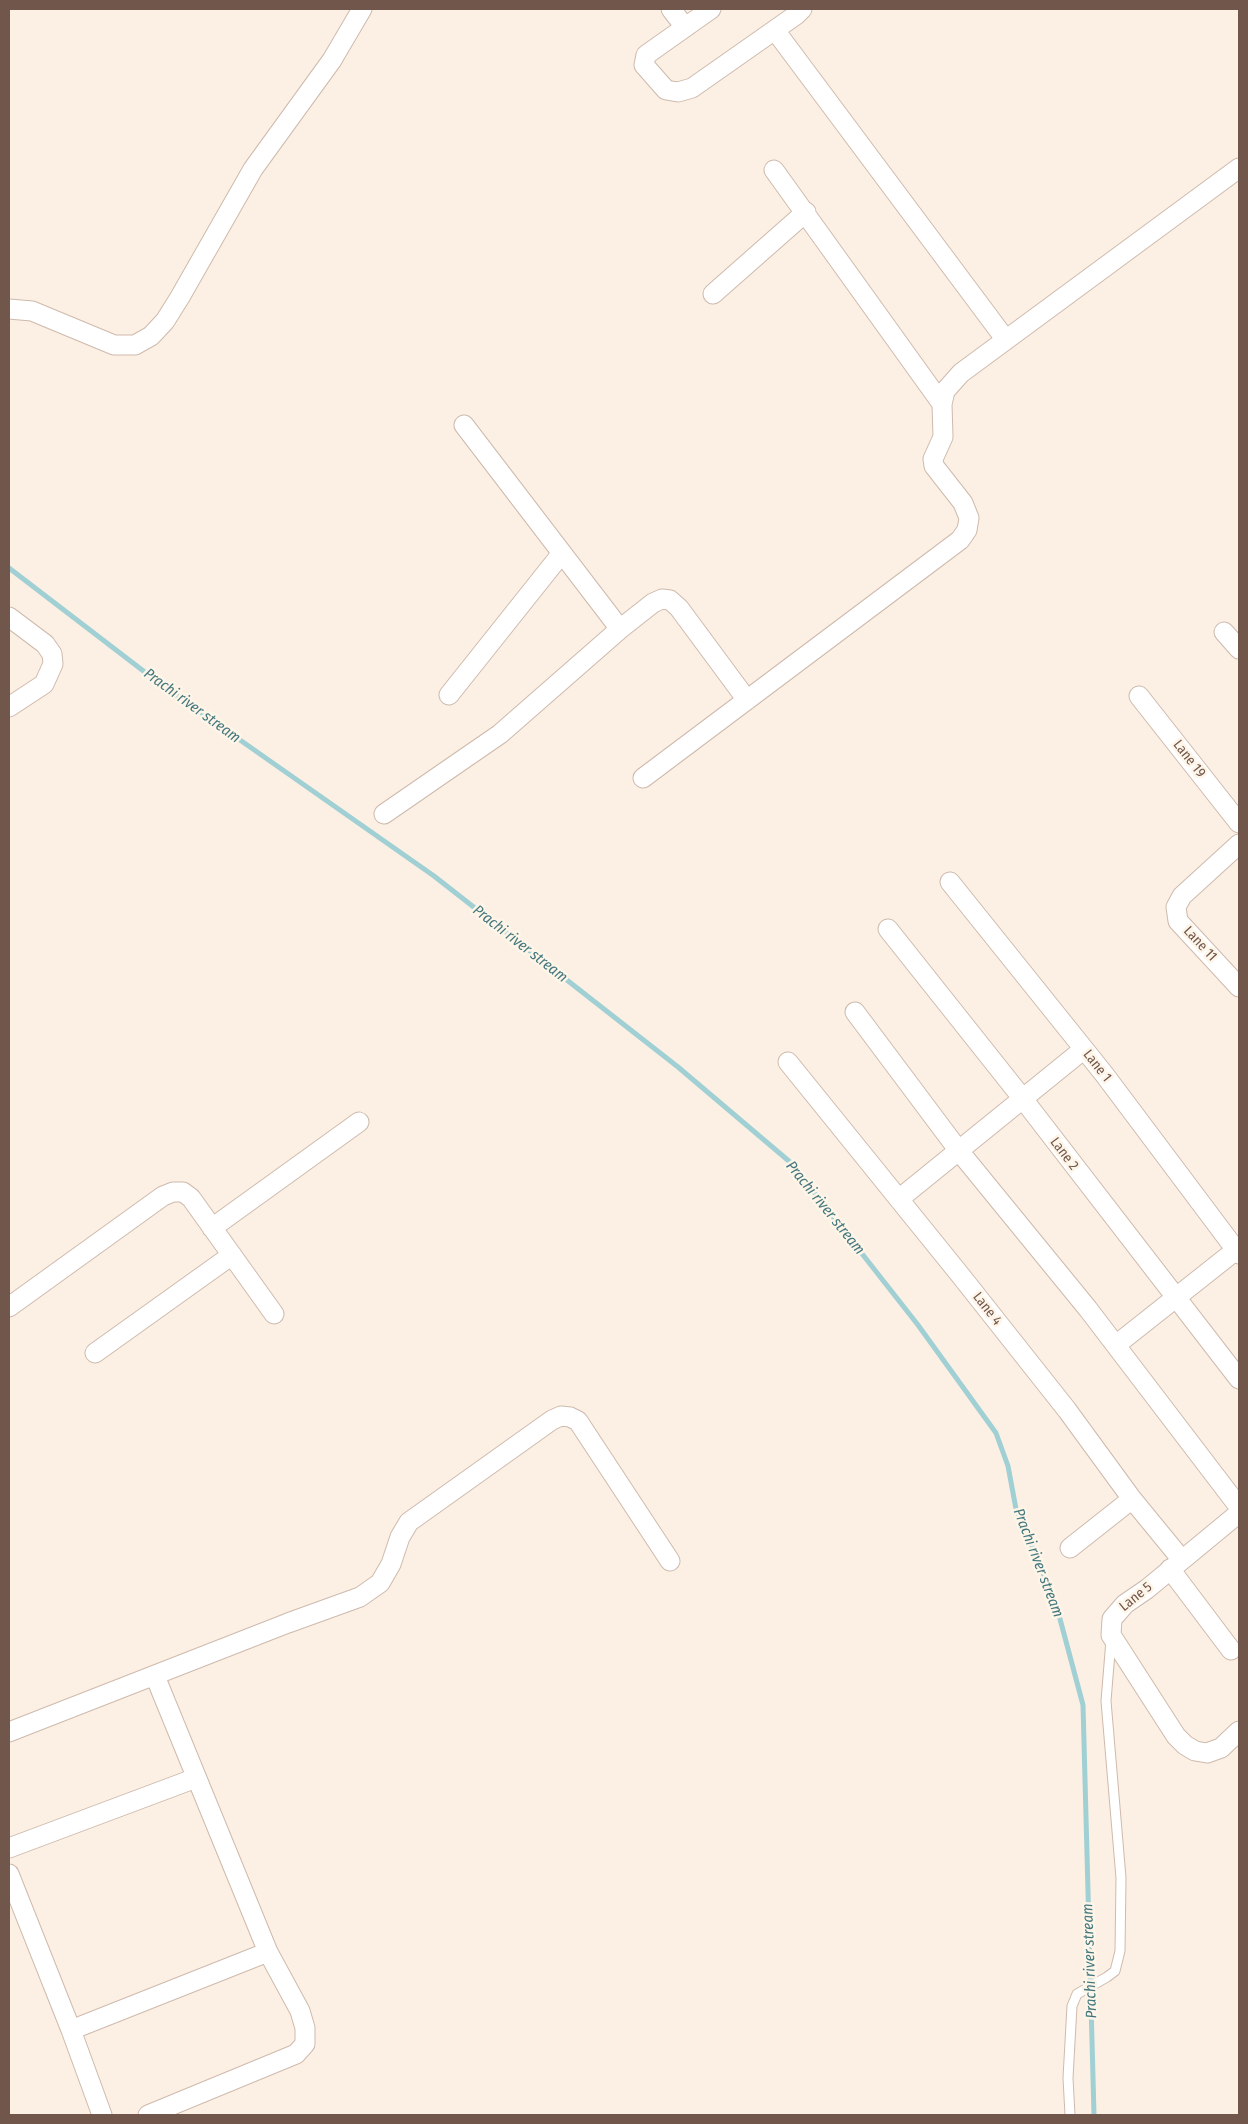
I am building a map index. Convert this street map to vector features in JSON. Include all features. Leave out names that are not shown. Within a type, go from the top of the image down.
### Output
[{"type":"street","points":[[9,309],[32,311],[114,345],[135,345],[151,336],[165,321],[180,297],[253,169],[332,60],[362,9]]},
{"type":"street","points":[[671,9],[685,27]]},
{"type":"street","points":[[711,9],[646,55],[644,65],[666,90],[678,92],[692,88],[802,9]]},
{"type":"street","points":[[780,37],[1006,340]]},
{"type":"street","points":[[643,778],[960,540],[967,530],[969,518],[963,503],[934,466],[933,459],[941,443],[944,430],[942,404],[945,391],[961,373],[1239,168]]},
{"type":"street","points":[[774,170],[942,404]]},
{"type":"street","points":[[713,294],[806,212]]},
{"type":"street","points":[[464,425],[620,629]]},
{"type":"street","points":[[448,695],[562,553]]},
{"type":"street","points":[[384,814],[500,734],[620,629],[653,603],[662,599],[670,600],[679,608],[747,700]]},
{"type":"street","points":[[9,617],[45,644],[52,654],[53,664],[44,684],[9,707]]},
{"type":"street","points":[[1224,632],[1239,649]]},
{"type":"street","name":"Lane 19","points":[[1139,696],[1239,823]]},
{"type":"street","name":"Lane 11","points":[[1239,845],[1182,896],[1176,907],[1178,921],[1239,987]]},
{"type":"street","name":"Lane 1","points":[[950,882],[1084,1049],[1238,1252]]},
{"type":"street","name":"Lane 2","points":[[888,929],[1023,1099],[1239,1380]]},
{"type":"street","points":[[855,1012],[959,1151],[1116,1345],[1239,1507]]},
{"type":"street","points":[[899,1199],[1084,1049]]},
{"type":"street","name":"Lane 4","points":[[788,1062],[1067,1410],[1132,1499],[1231,1650]]},
{"type":"street","points":[[212,1228],[359,1122]]},
{"type":"street","points":[[9,1307],[163,1196],[173,1192],[183,1192],[191,1198],[274,1314]]},
{"type":"street","points":[[1116,1345],[1238,1252]]},
{"type":"street","points":[[96,1352],[232,1255]]},
{"type":"street","points":[[9,1732],[288,1623],[360,1597],[380,1583],[389,1569],[400,1536],[409,1522],[552,1420],[561,1416],[570,1417],[578,1421],[670,1561]]},
{"type":"street","points":[[1070,1548],[1132,1499]]},
{"type":"street","name":"Lane 5","points":[[1111,1635],[1112,1620],[1117,1612],[1239,1513]]},
{"type":"street","points":[[1111,1635],[1176,1736],[1185,1745],[1195,1751],[1207,1753],[1220,1748],[1239,1731]]},
{"type":"street","points":[[148,2115],[296,2054],[305,2044],[306,2028],[300,2010],[268,1952],[155,1676]]},
{"type":"street","points":[[9,1848],[196,1778]]},
{"type":"street","points":[[10,1882],[71,2030],[102,2115]]},
{"type":"street","points":[[71,2030],[268,1952]]},
{"type":"lane","points":[[1070,2115],[1068,2078],[1072,2006],[1077,1994],[1115,1971],[1120,1951],[1121,1878],[1106,1701],[1111,1635]]},
{"type":"waterway","name":"Prachi river stream","points":[[9,568],[163,686],[434,876],[678,1067],[790,1162],[918,1325],[996,1433],[1008,1466],[1016,1509],[1056,1604],[1083,1705],[1094,2115]]}]
